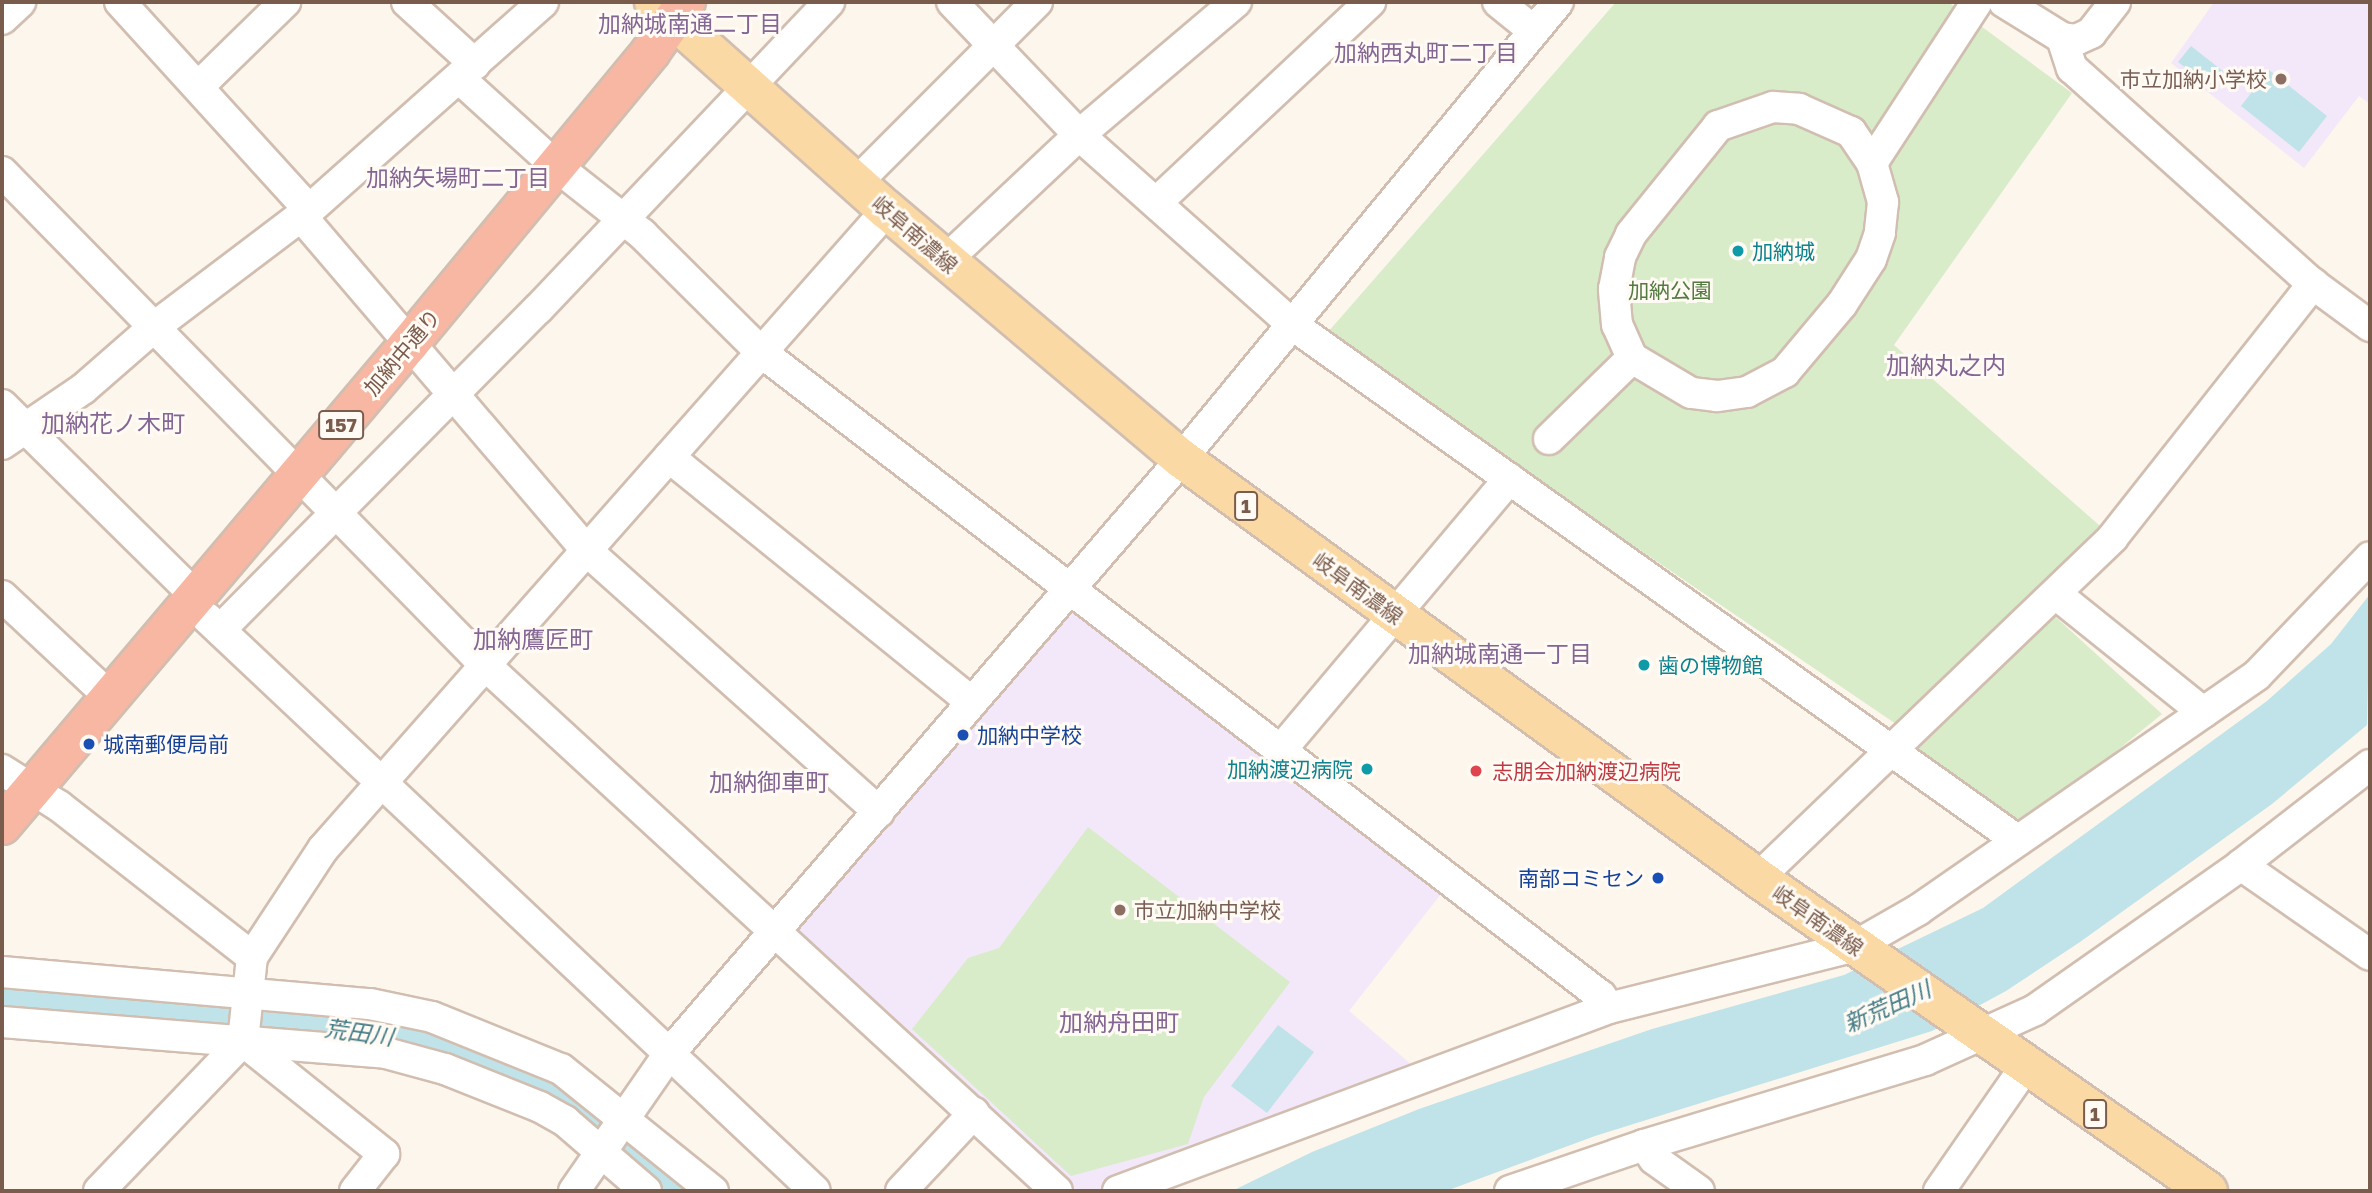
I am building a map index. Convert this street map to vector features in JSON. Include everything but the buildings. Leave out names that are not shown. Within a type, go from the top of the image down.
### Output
[{"type":"highway","name":"加納中通り","points":[[2,825],[194,601],[556,166],[671,8]]},
{"type":"main road","name":"岐阜南濃線","points":[[671,8],[750,88],[856,183],[1182,459],[1758,878],[2208,1191]]},
{"type":"street","points":[[2,19],[20,2]]},
{"type":"street","points":[[120,2],[198,87],[305,213],[409,344],[586,550],[879,812]]},
{"type":"street","points":[[198,87],[285,2]]},
{"type":"street","points":[[407,2],[556,166],[624,220],[761,352],[1601,996],[1609,1009]]},
{"type":"street","points":[[12,435],[83,389],[153,328],[305,213],[543,2]]},
{"type":"street","points":[[220,630],[624,220],[829,2]]},
{"type":"street","points":[[952,2],[1079,135],[1294,326],[2017,840]]},
{"type":"street","points":[[856,183],[1037,2]]},
{"type":"street","points":[[945,261],[1079,135],[1236,2]]},
{"type":"street","points":[[1156,203],[1370,2]]},
{"type":"street","points":[[1498,2],[1534,31]]},
{"type":"street","points":[[574,1191],[610,1133],[668,1055],[1182,459],[1558,2]]},
{"type":"street","points":[[1871,163],[1977,2]]},
{"type":"street","points":[[2004,2],[2062,38],[2076,40],[2091,33],[2115,2]]},
{"type":"street","points":[[2062,38],[2072,68],[2313,284],[2370,326]]},
{"type":"street","points":[[1773,107],[1799,109],[1851,132],[1871,163],[1883,202],[1880,233],[1871,259],[1842,304],[1785,372],[1747,392],[1717,396],[1691,393],[1632,358],[1617,325],[1614,289],[1620,257],[1631,234],[1718,126],[1773,107]]},
{"type":"street","points":[[2,172],[485,665],[1057,1191]]},
{"type":"street","points":[[106,1189],[243,1037],[245,996],[252,957],[323,849],[887,210]]},
{"type":"street","points":[[1758,878],[2113,537],[2313,284]]},
{"type":"street","points":[[1549,439],[1632,358]]},
{"type":"street","points":[[2,405],[12,435],[194,601],[220,630],[815,1191]]},
{"type":"street","points":[[669,457],[972,702]]},
{"type":"street","points":[[1280,751],[1509,479]]},
{"type":"street","points":[[1118,1191],[1609,1009],[1855,946],[1918,910],[2257,675],[2370,557]]},
{"type":"street","points":[[2056,594],[2203,712]]},
{"type":"street","points":[[2,596],[111,698]]},
{"type":"street","points":[[1510,1191],[1644,1144],[1925,1060],[2035,1010],[2241,864],[2370,765]]},
{"type":"street","points":[[2,770],[59,806],[252,957]]},
{"type":"street","points":[[2241,864],[2370,955]]},
{"type":"street","points":[[2,972],[245,996],[370,1004],[432,1017],[561,1069],[610,1133],[646,1191]]},
{"type":"street","points":[[2,1022],[243,1037],[386,1053],[444,1069],[540,1107],[565,1121],[610,1133],[713,1191]]},
{"type":"street","points":[[243,1037],[384,1154],[355,1191]]},
{"type":"street","points":[[1939,1191],[2026,1066]]},
{"type":"street","points":[[901,1191],[974,1113]]},
{"type":"street","points":[[1644,1144],[1654,1159],[1699,1191]]},
{"type":"shaded area","name":"市立加納小学校","points":[[2214,2],[2370,2],[2370,104],[2359,96],[2304,168],[2171,63]]},
{"type":"shaded area","name":"市立加納中学校","points":[[1073,605],[1445,889],[1349,1011],[1412,1065],[1097,1191],[1067,1188],[794,930]]},
{"type":"green space","name":"加納公園","points":[[1616,2],[1948,2],[2072,93],[1894,345],[2107,532],[2004,636],[1896,724],[1428,406],[1328,332]]},
{"type":"green space","points":[[2049,611],[2162,714],[2023,827],[1916,747]]},
{"type":"green space","points":[[1088,827],[1290,982],[1204,1097],[1188,1144],[1071,1176],[912,1029],[968,958],[999,948]]},
{"type":"water","points":[[2191,46],[2224,72],[2212,88],[2178,62]]},
{"type":"water","points":[[2269,70],[2327,116],[2299,152],[2241,106]]},
{"type":"water","name":"新荒田川","points":[[2370,594],[2367,725],[2272,804],[2080,942],[2006,991],[1932,1031],[1595,1136],[1446,1191],[1232,1191],[1312,1152],[1419,1109],[1652,1029],[1844,975],[1983,908],[2267,701],[2331,644]]},
{"type":"water","points":[[1278,1025],[1314,1052],[1267,1113],[1231,1086]]},
{"type":"waterway","name":"荒田川","points":[[2,1000],[336,1027],[412,1039],[484,1060],[542,1086],[585,1113],[672,1191]]},
{"type":"place","name":"市立加納小学校","points":[[2281,79]]},
{"type":"place","name":"加納城","points":[[1738,251]]},
{"type":"place","name":"歯の博物館","points":[[1644,665]]},
{"type":"place","name":"加納中学校","points":[[963,735]]},
{"type":"place","name":"城南郵便局前","points":[[89,744]]},
{"type":"place","name":"加納渡辺病院","points":[[1367,769]]},
{"type":"place","name":"志朋会加納渡辺病院","points":[[1476,771]]},
{"type":"place","name":"南部コミセン","points":[[1658,878]]},
{"type":"place","name":"市立加納中学校","points":[[1120,910]]},
{"type":"district","name":"加納城南通二丁目","points":[[690,23]]},
{"type":"district","name":"加納西丸町二丁目","points":[[1426,52]]},
{"type":"district","name":"加納矢場町二丁目","points":[[458,177]]},
{"type":"district","name":"加納丸之内","points":[[1946,365]]},
{"type":"district","name":"加納花ノ木町","points":[[113,423]]},
{"type":"district","name":"加納鷹匠町","points":[[533,639]]},
{"type":"district","name":"加納城南通一丁目","points":[[1500,653]]},
{"type":"district","name":"加納御車町","points":[[769,782]]},
{"type":"district","name":"加納舟田町","points":[[1119,1022]]}]
